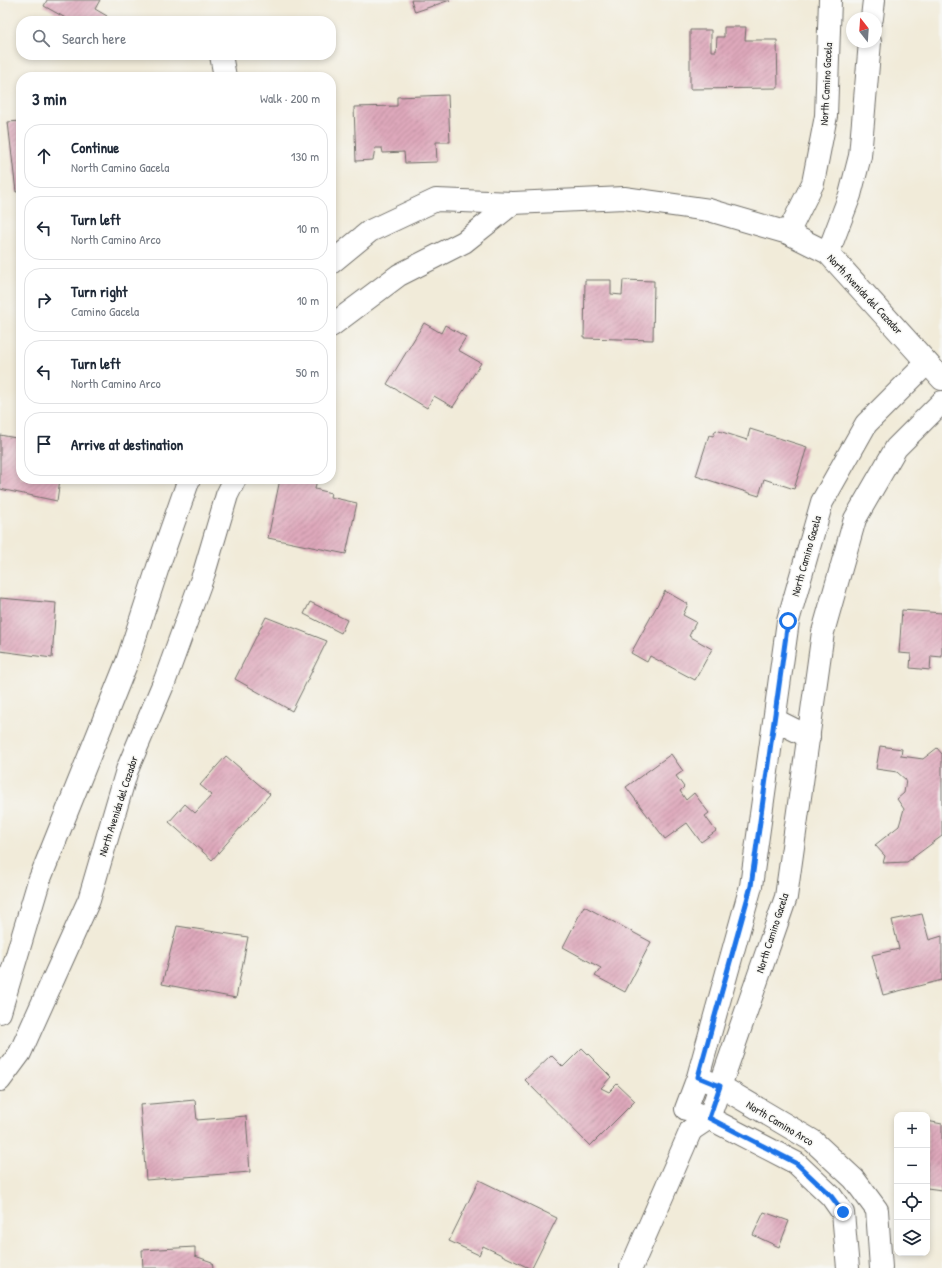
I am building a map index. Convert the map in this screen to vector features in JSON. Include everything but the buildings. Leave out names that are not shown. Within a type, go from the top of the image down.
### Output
[{"type":"street","name":"North Camino Gacela","points":[[788,234],[814,183],[826,116],[830,0]]},
{"type":"street","points":[[873,12],[874,0]]},
{"type":"street","points":[[828,253],[850,195],[860,156],[869,48]]},
{"type":"street","points":[[222,60],[223,72]]},
{"type":"street","name":"North Avenida del Cazador","points":[[336,259],[370,231],[436,200],[513,203],[624,198],[709,210],[788,234],[828,253],[942,379]]},
{"type":"street","points":[[336,322],[399,275],[464,242],[513,203]]},
{"type":"street","name":"North Camino Gacela","points":[[631,1268],[688,1120],[698,1077],[751,886],[788,621],[822,502],[866,424],[927,363]]},
{"type":"street","name":"North Camino Gacela","points":[[709,1118],[786,897],[823,632],[855,519],[896,448],[942,402]]},
{"type":"street","points":[[0,1012],[39,881],[127,662],[187,484]]},
{"type":"street","name":"North Avenida del Cazador","points":[[0,1080],[20,1053],[89,900],[127,770],[165,680],[204,573],[227,495],[232,484]]},
{"type":"street","points":[[775,720],[809,738]]},
{"type":"street","name":"North Camino Arco","points":[[698,1077],[720,1086],[813,1141],[854,1179],[877,1210],[881,1268]]},
{"type":"street","points":[[688,1120],[709,1118],[796,1163],[831,1196],[843,1212],[848,1268]]},
{"type":"route","points":[[788,621],[751,886],[698,1077],[720,1086],[709,1118],[796,1163],[831,1196],[843,1212]]}]
